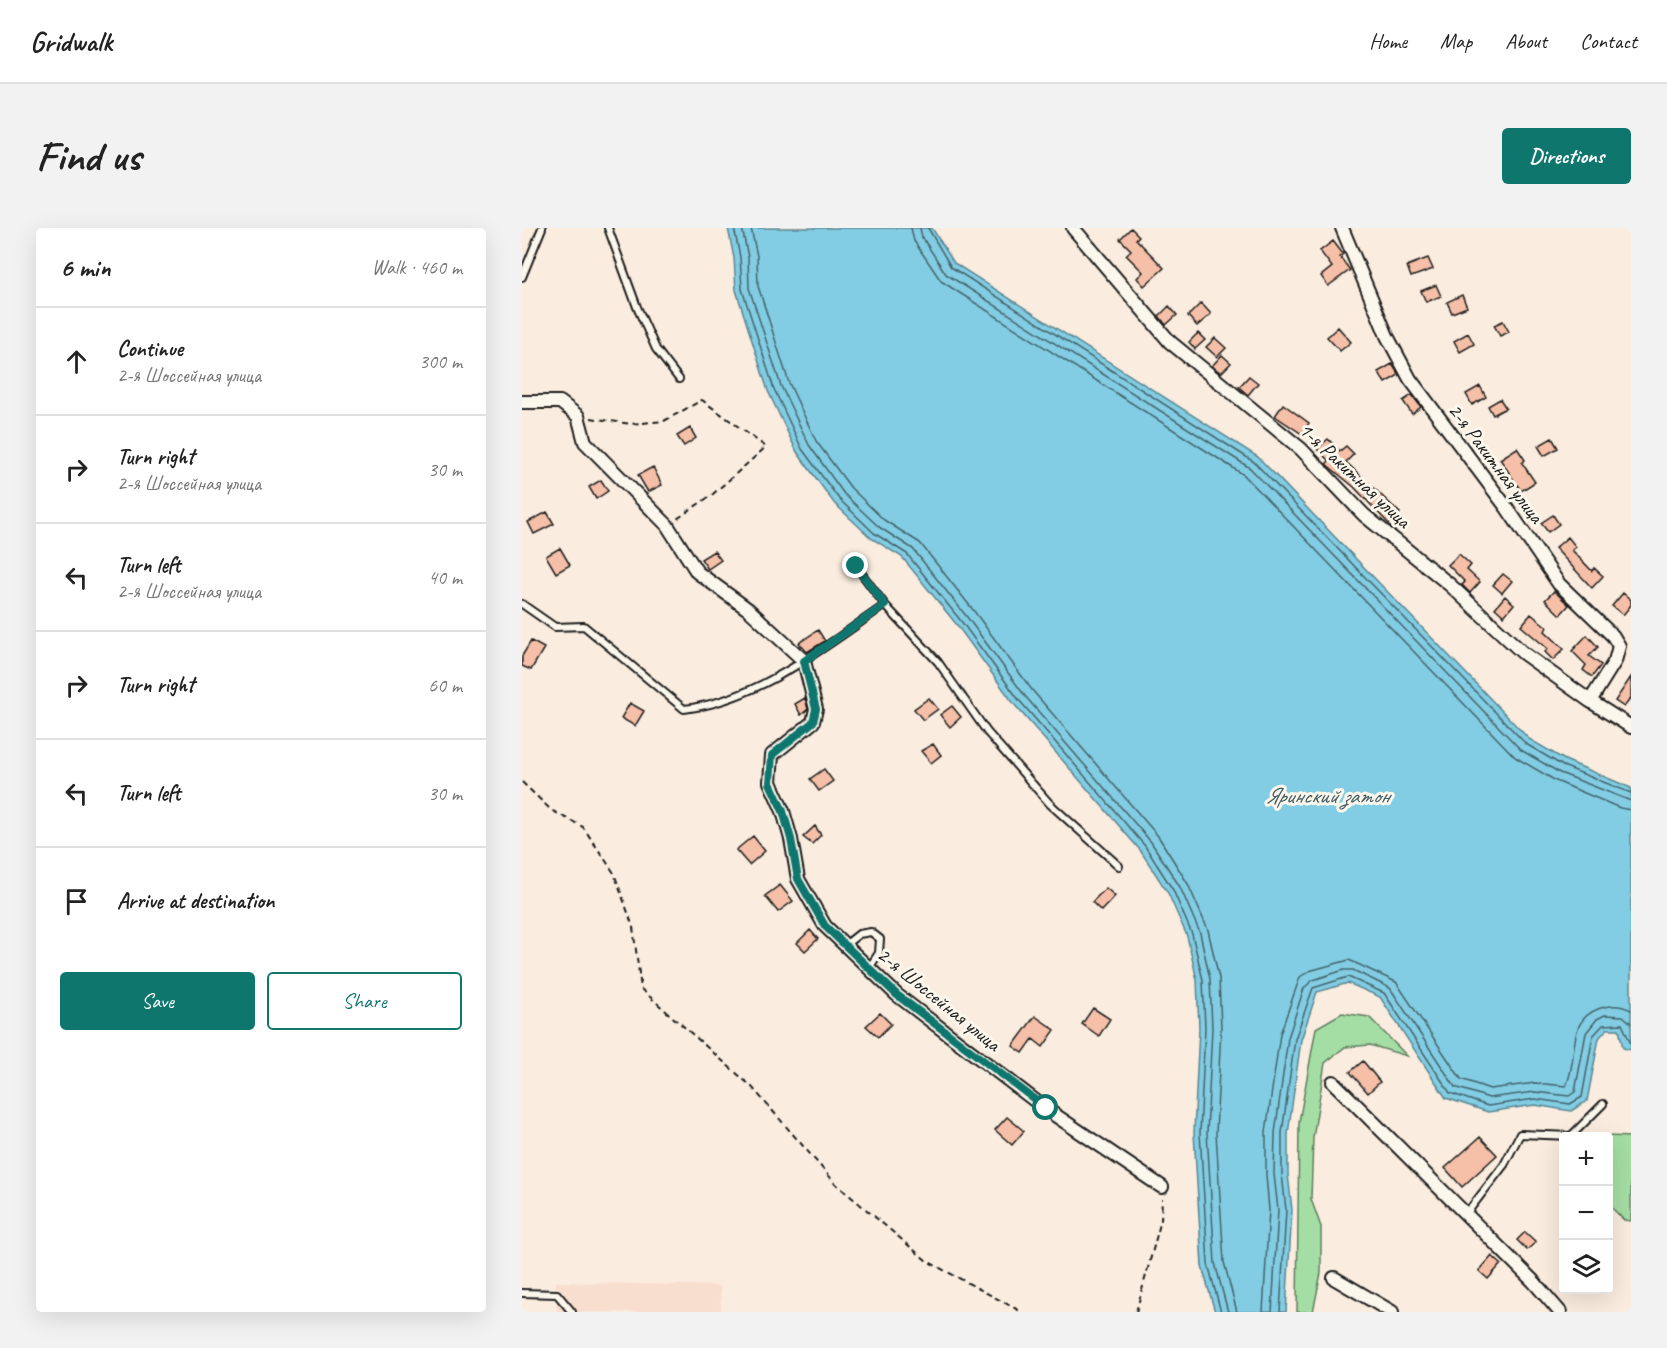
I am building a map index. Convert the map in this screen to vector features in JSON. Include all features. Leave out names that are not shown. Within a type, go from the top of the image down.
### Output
[{"type":"street","name":"1-я Ракитная улица","points":[[1073,228],[1170,342],[1301,449],[1364,515],[1450,585],[1523,653],[1631,728]]},
{"type":"street","name":"2-я Ракитная улица","points":[[1342,228],[1387,336],[1410,379],[1507,508],[1559,584],[1613,636],[1619,646],[1616,661],[1590,701]]},
{"type":"street","points":[[522,402],[560,402],[578,416],[585,442],[667,525],[698,572],[749,610],[804,661]]},
{"type":"street","name":"2-я Шоссейная улица","points":[[804,661],[816,709],[813,722],[772,755],[770,783],[783,811],[798,879],[825,926],[897,995],[1046,1108],[1162,1187]]},
{"type":"street","points":[[1334,1082],[1560,1312]]},
{"type":"street","points":[[1334,1278],[1392,1312]]},
{"type":"lane","points":[[522,277],[542,228]]},
{"type":"lane","points":[[608,228],[637,307],[656,349],[679,379]]},
{"type":"lane","points":[[856,566],[885,605],[938,662],[987,732],[1050,804],[1119,866]]},
{"type":"lane","points":[[522,604],[555,627],[584,626],[684,709],[734,698],[804,661],[885,605]]},
{"type":"lane","points":[[845,945],[859,934],[871,932],[880,939],[879,953],[869,968]]},
{"type":"lane","points":[[1466,1214],[1504,1165],[1520,1134],[1571,1136],[1603,1104]]},
{"type":"lane","points":[[522,1293],[557,1294],[572,1312]]},
{"type":"path","points":[[578,416],[631,424],[664,421],[702,399],[766,447],[713,494],[667,525]]},
{"type":"path","points":[[522,782],[551,810],[583,827],[614,873],[633,927],[641,989],[751,1086],[836,1185],[927,1261],[1022,1312]]},
{"type":"path","points":[[1136,1312],[1161,1220],[1162,1187]]},
{"type":"shaded area","points":[[556,1282],[720,1286],[721,1312],[557,1312]]},
{"type":"green space","points":[[1342,1013],[1369,1017],[1407,1056],[1370,1045],[1345,1047],[1325,1063],[1313,1138],[1311,1199],[1321,1227],[1321,1273],[1313,1312],[1297,1312],[1299,1122],[1316,1028]]},
{"type":"green space","points":[[1613,1136],[1631,1137],[1631,1221],[1624,1220],[1613,1209]]},
{"type":"water","name":"Яринский затон","points":[[728,228],[932,228],[954,263],[1258,457],[1529,739],[1565,760],[1631,788],[1631,1050],[1623,1048],[1619,1029],[1607,1029],[1599,1038],[1587,1101],[1571,1111],[1535,1105],[1488,1112],[1446,1098],[1380,997],[1348,983],[1317,992],[1301,1040],[1288,1134],[1288,1174],[1292,1210],[1286,1312],[1215,1312],[1202,1266],[1194,1133],[1199,1028],[1197,980],[1187,936],[1168,893],[1140,850],[1014,704],[957,625],[902,557],[871,538],[834,503],[797,452],[768,391],[736,290],[734,258]]},
{"type":"building","points":[[1131,228],[1139,236],[1136,239],[1164,268],[1144,286],[1137,278],[1143,272],[1126,255],[1131,250],[1120,239]]},
{"type":"building","points":[[1333,241],[1343,254],[1340,257],[1350,270],[1328,286],[1321,276],[1332,267],[1320,251]]},
{"type":"building","points":[[1428,258],[1433,269],[1411,277],[1407,266]]},
{"type":"building","points":[[1436,285],[1441,296],[1426,302],[1421,291]]},
{"type":"building","points":[[1462,295],[1467,307],[1452,313],[1447,302]]},
{"type":"building","points":[[1201,303],[1211,314],[1197,326],[1188,316]]},
{"type":"building","points":[[1169,306],[1177,315],[1166,325],[1159,316]]},
{"type":"building","points":[[1503,321],[1509,332],[1500,336],[1494,325]]},
{"type":"building","points":[[1338,327],[1351,342],[1340,351],[1327,337]]},
{"type":"building","points":[[1198,333],[1205,340],[1195,349],[1189,342]]},
{"type":"building","points":[[1468,333],[1474,344],[1460,352],[1454,341]]},
{"type":"building","points":[[1215,338],[1226,348],[1217,357],[1206,347]]},
{"type":"building","points":[[1222,355],[1231,363],[1221,373],[1212,366]]},
{"type":"building","points":[[1392,364],[1399,375],[1385,383],[1378,372]]},
{"type":"building","points":[[1249,376],[1258,383],[1248,395],[1239,387]]},
{"type":"building","points":[[1480,386],[1486,397],[1472,405],[1466,394]]},
{"type":"building","points":[[1412,395],[1421,407],[1412,414],[1403,401]]},
{"type":"building","points":[[1500,399],[1506,408],[1493,415],[1488,406]]},
{"type":"building","points":[[1283,404],[1309,423],[1302,434],[1275,416]]},
{"type":"building","points":[[690,428],[696,438],[684,446],[677,436]]},
{"type":"building","points":[[1552,438],[1558,448],[1544,456],[1538,446]]},
{"type":"building","points":[[1328,439],[1340,451],[1346,446],[1354,454],[1346,462],[1400,513],[1389,524],[1354,487],[1326,464],[1329,461],[1317,449]]},
{"type":"building","points":[[1517,448],[1525,460],[1522,463],[1535,482],[1521,491],[1500,459]]},
{"type":"building","points":[[653,467],[662,485],[648,492],[638,475]]},
{"type":"building","points":[[601,480],[608,491],[596,499],[589,487]]},
{"type":"building","points":[[547,512],[554,524],[534,534],[528,522]]},
{"type":"building","points":[[1553,515],[1559,524],[1548,532],[1541,523]]},
{"type":"building","points":[[1568,537],[1576,547],[1572,550],[1592,571],[1594,568],[1603,576],[1592,588],[1555,548]]},
{"type":"building","points":[[560,548],[570,565],[556,573],[546,556]]},
{"type":"building","points":[[714,551],[721,560],[708,569],[701,559]]},
{"type":"building","points":[[1459,554],[1471,565],[1467,570],[1480,582],[1470,593],[1462,585],[1465,582],[1448,565]]},
{"type":"building","points":[[1503,574],[1512,581],[1502,593],[1493,585]]},
{"type":"building","points":[[1554,591],[1569,605],[1560,615],[1545,600]]},
{"type":"building","points":[[1623,593],[1631,600],[1631,605],[1623,615],[1612,606]]},
{"type":"building","points":[[1505,596],[1514,604],[1504,616],[1495,608]]},
{"type":"building","points":[[1531,614],[1547,627],[1545,631],[1564,649],[1553,660],[1545,652],[1548,649],[1521,626]]},
{"type":"building","points":[[818,630],[825,641],[807,652],[799,643]]},
{"type":"building","points":[[1587,635],[1598,647],[1589,656],[1601,665],[1592,677],[1583,670],[1586,665],[1572,651]]},
{"type":"building","points":[[531,641],[544,648],[531,670],[522,666],[522,656]]},
{"type":"building","points":[[1631,677],[1631,698],[1624,707],[1615,701]]},
{"type":"building","points":[[805,698],[808,709],[801,715],[795,704]]},
{"type":"building","points":[[929,698],[938,709],[923,720],[914,709]]},
{"type":"building","points":[[630,703],[644,711],[635,726],[621,718]]},
{"type":"building","points":[[952,706],[961,717],[950,727],[940,715]]},
{"type":"building","points":[[933,744],[941,755],[931,763],[921,751]]},
{"type":"building","points":[[824,769],[833,781],[819,791],[810,779]]},
{"type":"building","points":[[815,826],[821,835],[812,844],[803,837]]},
{"type":"building","points":[[753,836],[765,851],[749,865],[736,850]]},
{"type":"building","points":[[780,885],[793,901],[778,912],[765,896]]},
{"type":"building","points":[[1106,888],[1115,896],[1101,911],[1092,902]]},
{"type":"building","points":[[810,930],[818,939],[805,951],[797,943]]},
{"type":"building","points":[[1093,1008],[1110,1019],[1099,1036],[1082,1024]]},
{"type":"building","points":[[880,1013],[891,1024],[878,1037],[866,1026]]},
{"type":"building","points":[[1035,1016],[1055,1030],[1043,1047],[1033,1039],[1023,1053],[1013,1046]]},
{"type":"building","points":[[1363,1061],[1380,1082],[1368,1093],[1350,1072]]},
{"type":"building","points":[[1007,1117],[1024,1131],[1012,1145],[995,1130]]},
{"type":"building","points":[[1480,1137],[1497,1155],[1462,1187],[1445,1168]]},
{"type":"building","points":[[1525,1232],[1536,1242],[1527,1250],[1517,1240]]},
{"type":"building","points":[[1492,1256],[1501,1264],[1488,1279],[1479,1271]]},
{"type":"route","points":[[856,566],[885,605],[804,661],[816,709],[813,722],[772,755],[770,783],[783,811],[798,879],[825,926],[897,995],[1046,1108]]}]
